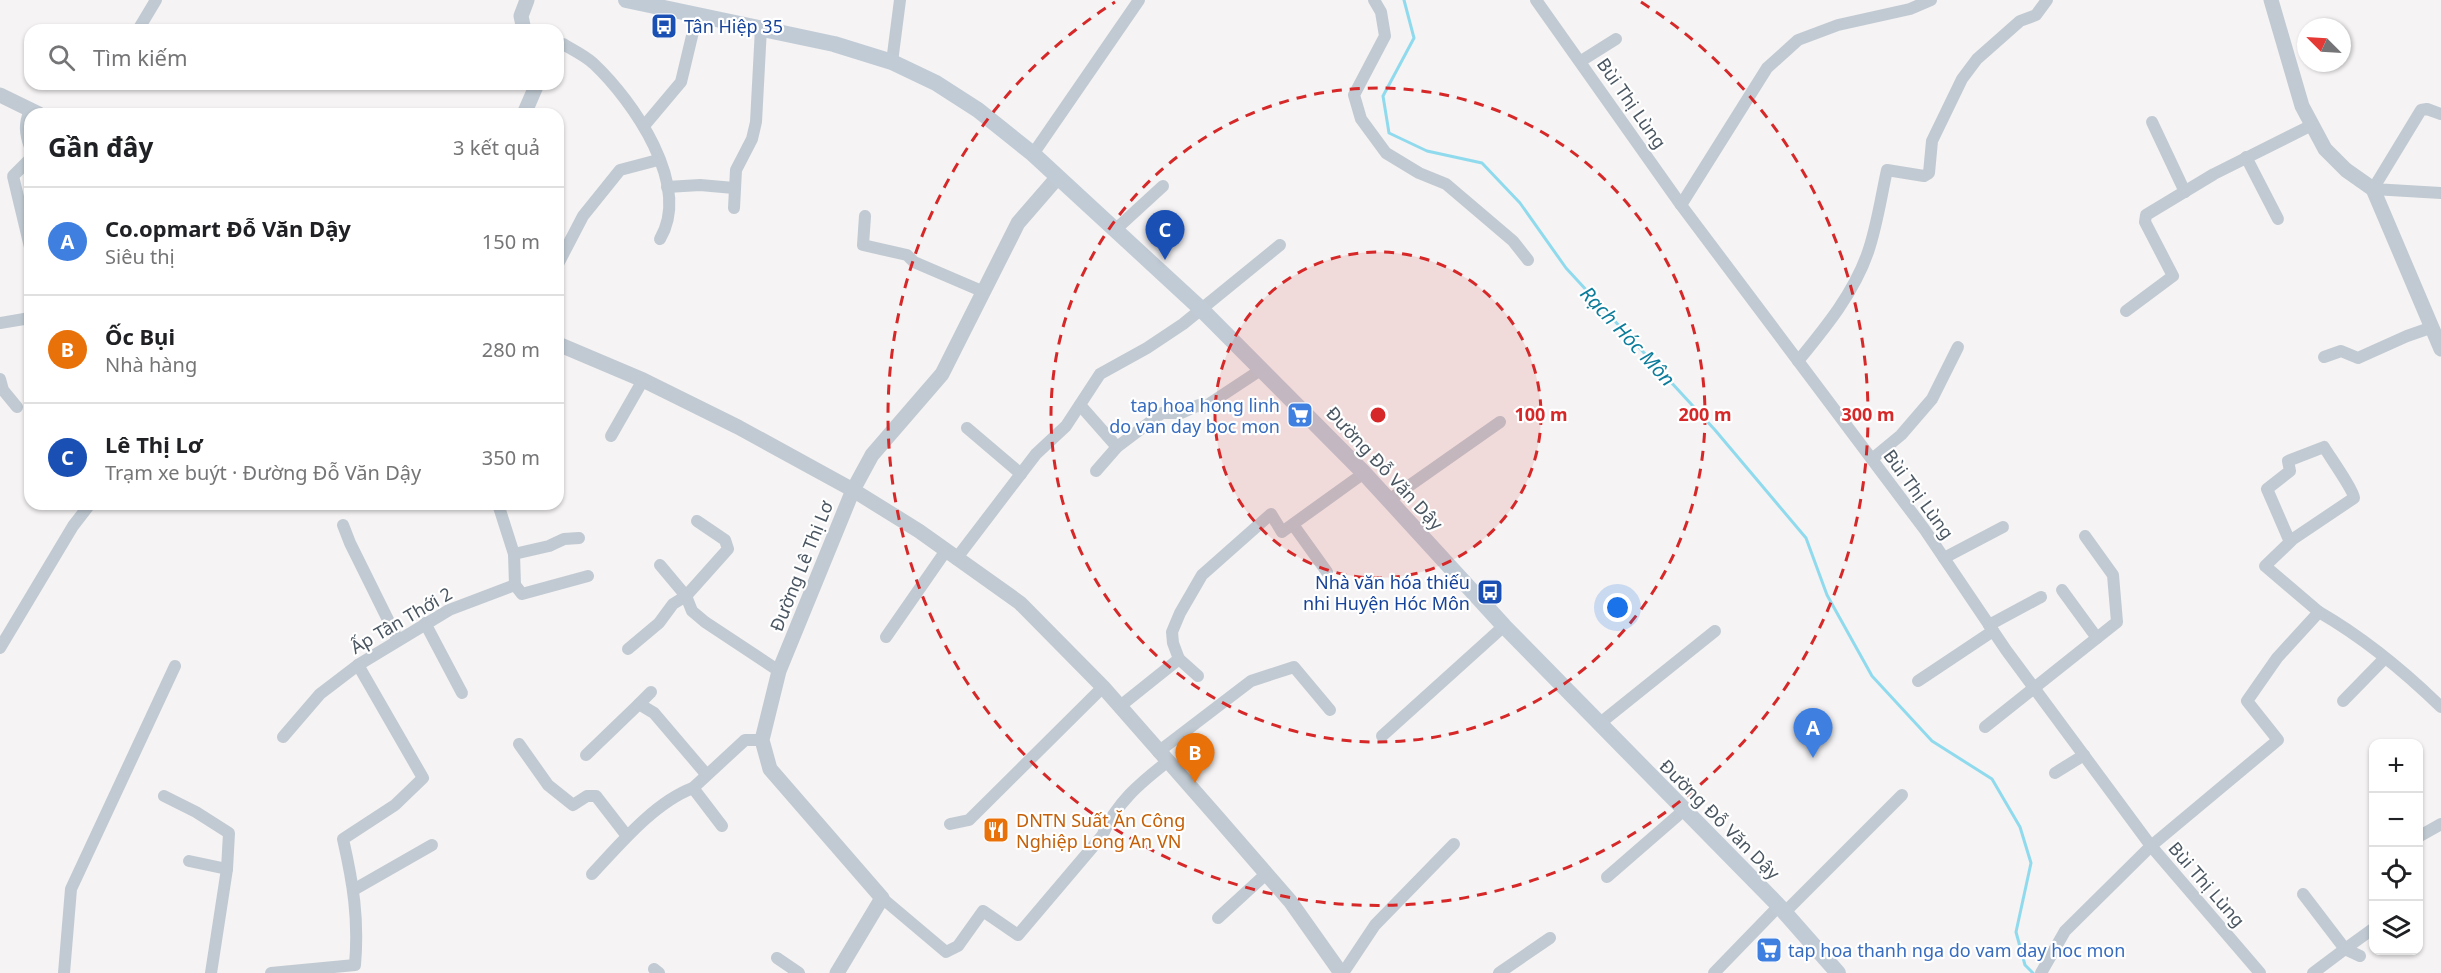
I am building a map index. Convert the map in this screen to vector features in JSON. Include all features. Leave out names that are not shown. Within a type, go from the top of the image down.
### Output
[{"type":"main road","name":"Đường Đỗ Văn Dậy","points":[[626,0],[834,44],[892,62],[936,83],[978,110],[1033,154],[1200,308],[1262,369],[1364,473],[1504,626],[1781,910],[1838,973]]},
{"type":"street","points":[[142,24],[156,0]]},
{"type":"street","points":[[523,24],[521,16],[527,0]]},
{"type":"street","points":[[892,62],[900,0]]},
{"type":"street","points":[[1033,154],[1139,0]]},
{"type":"street","points":[[1374,0],[1382,12],[1386,36],[1354,95],[1362,119],[1386,153],[1419,173],[1446,184],[1513,241],[1528,260]]},
{"type":"street","name":"Bùi Thị Lùng","points":[[1536,0],[1681,205],[1872,459],[1944,558],[1991,628],[2151,846],[2260,973]]},
{"type":"street","points":[[1681,205],[1767,68],[1798,40],[1838,25],[1910,9],[1931,0]]},
{"type":"street","points":[[1798,361],[1832,318],[1868,252],[1887,170],[1924,176],[1929,173],[1932,141],[1962,79],[1977,59],[2020,21],[2036,15],[2047,0]]},
{"type":"street","points":[[2271,0],[2302,106],[2325,149],[2346,170],[2373,189],[2441,193]]},
{"type":"street","points":[[644,126],[681,82],[697,15]]},
{"type":"street","points":[[734,208],[736,170],[752,139],[756,122],[761,28]]},
{"type":"street","points":[[1581,62],[1616,39]]},
{"type":"street","points":[[564,45],[593,62],[634,111],[651,138],[670,200],[666,228],[660,239]]},
{"type":"street","points":[[527,108],[534,90]]},
{"type":"street","points":[[0,95],[26,108]]},
{"type":"street","points":[[2373,189],[2421,110],[2427,109],[2441,114]]},
{"type":"street","points":[[2152,122],[2185,192]]},
{"type":"street","points":[[2126,311],[2173,276],[2144,217],[2246,157],[2312,125]]},
{"type":"street","points":[[2246,157],[2278,219]]},
{"type":"street","points":[[564,252],[583,216],[620,170],[658,160]]},
{"type":"street","points":[[24,164],[15,172],[13,180],[24,223]]},
{"type":"street","name":"Đường Lê Thị Lơ","points":[[882,898],[770,769],[762,740],[779,671],[853,490],[872,455],[942,374],[1018,224],[1057,178]]},
{"type":"street","points":[[667,187],[700,185],[734,188]]},
{"type":"street","points":[[1115,230],[1163,186]]},
{"type":"street","points":[[2373,189],[2441,350]]},
{"type":"street","points":[[865,216],[863,245],[907,255],[914,262],[984,292]]},
{"type":"street","points":[[886,638],[950,555],[1036,454],[1066,426],[1100,374],[1147,348],[1183,324],[1280,245]]},
{"type":"street","points":[[0,311],[0,323],[24,319]]},
{"type":"street","points":[[2324,357],[2338,351],[2358,358],[2430,328]]},
{"type":"street","points":[[564,347],[643,380],[738,427],[853,490],[919,531],[1020,603],[1103,687],[1162,757],[1218,818],[1290,901],[1342,973],[1375,925],[1454,844]]},
{"type":"street","points":[[1872,459],[1900,435],[1932,399],[1958,347]]},
{"type":"street","points":[[1096,471],[1117,447],[1162,413],[1181,413],[1199,405],[1203,408],[1262,369]]},
{"type":"street","points":[[0,379],[3,390],[17,406]]},
{"type":"street","points":[[611,436],[643,380]]},
{"type":"street","points":[[1080,405],[1117,447]]},
{"type":"street","points":[[1389,500],[1500,422]]},
{"type":"street","points":[[968,428],[1021,474]]},
{"type":"street","points":[[2290,542],[2267,489],[2290,471],[2288,462],[2324,447],[2337,470],[2354,492],[2354,498],[2290,542],[2265,566],[2319,612],[2350,630],[2385,658],[2441,707]]},
{"type":"street","points":[[1198,676],[1179,659],[1172,632],[1202,575],[1271,514],[1282,532],[1364,473]]},
{"type":"street","points":[[0,648],[5,630],[85,510]]},
{"type":"street","points":[[500,510],[514,554],[515,585],[522,594],[588,576]]},
{"type":"street","points":[[628,649],[659,622],[673,603],[686,596],[728,549],[725,540],[697,521]]},
{"type":"street","points":[[342,525],[398,640]]},
{"type":"street","points":[[1293,526],[1327,572]]},
{"type":"street","points":[[1944,558],[2003,527]]},
{"type":"street","points":[[1985,727],[2033,686],[2116,622],[2113,575],[2085,536]]},
{"type":"street","points":[[514,554],[549,546],[564,539],[579,538]]},
{"type":"street","points":[[660,565],[686,596],[692,611],[779,671]]},
{"type":"street","name":"Ấp Tân Thới 2","points":[[283,737],[320,693],[358,665],[449,610],[515,585]]},
{"type":"street","points":[[2062,590],[2097,638]]},
{"type":"street","points":[[1918,681],[1991,628],[2041,597]]},
{"type":"street","points":[[2042,972],[2064,931],[2151,846],[2278,740],[2247,701],[2277,658],[2319,612]]},
{"type":"street","points":[[425,623],[462,693]]},
{"type":"street","points":[[1382,736],[1504,626]]},
{"type":"street","points":[[1599,724],[1715,631]]},
{"type":"street","points":[[2343,701],[2385,658]]},
{"type":"street","points":[[1119,707],[1179,659]]},
{"type":"street","points":[[271,973],[326,970],[355,965],[358,935],[354,889],[343,839],[395,805],[423,778],[358,665]]},
{"type":"street","points":[[64,973],[71,889],[175,666]]},
{"type":"street","points":[[837,973],[882,898],[946,952],[958,946],[983,911],[1018,934],[1102,836],[1109,820],[1131,790],[1162,757],[1251,681],[1294,667],[1330,710]]},
{"type":"street","points":[[950,824],[969,820],[1103,687]]},
{"type":"street","points":[[586,755],[651,692]]},
{"type":"street","points":[[639,704],[654,713],[706,774]]},
{"type":"street","points":[[592,874],[627,836],[680,793],[693,788],[745,740],[762,740]]},
{"type":"street","points":[[519,744],[553,791],[573,805],[587,796],[597,796],[627,836]]},
{"type":"street","points":[[2055,772],[2084,755]]},
{"type":"street","points":[[693,788],[722,826]]},
{"type":"street","points":[[1714,973],[1902,795]]},
{"type":"street","points":[[164,796],[229,832],[228,869],[211,973]]},
{"type":"street","points":[[1607,877],[1683,811]]},
{"type":"street","points":[[2423,834],[2441,824]]},
{"type":"street","points":[[354,889],[432,845]]},
{"type":"street","points":[[189,861],[228,869]]},
{"type":"street","points":[[1218,918],[1266,874]]},
{"type":"street","points":[[2303,894],[2345,949],[2361,956]]},
{"type":"street","points":[[2313,973],[2369,931]]},
{"type":"street","points":[[1499,973],[1551,938]]},
{"type":"street","points":[[777,958],[799,973]]},
{"type":"waterway","name":"Rạch Hóc Môn","points":[[1404,0],[1414,38],[1383,96],[1389,133],[1427,151],[1482,163],[1520,203],[1566,268],[1715,430],[1806,538],[1827,595],[1872,676],[1932,741],[1992,779],[2020,827],[2031,863],[2016,932],[2025,965],[2033,973]]},
{"type":"place","name":"Tân Hiệp 35","points":[[664,26]]},
{"type":"place","name":"Lê Thị Lơ","points":[[1165,260]]},
{"type":"place","name":"tap hoa hong linh do van day boc mon","points":[[1300,415]]},
{"type":"place","name":"Nhà văn hóa thiếu nhi Huyện Hóc Môn","points":[[1490,592]]},
{"type":"place","name":"Co.opmart Đỗ Văn Dậy","points":[[1813,758]]},
{"type":"place","name":"Ốc Bụi","points":[[1195,783]]},
{"type":"place","name":"DNTN Suất Ăn Công Nghiệp Long An VN","points":[[996,830]]},
{"type":"place","name":"tap hoa thanh nga do vam day hoc mon","points":[[1769,950]]}]
